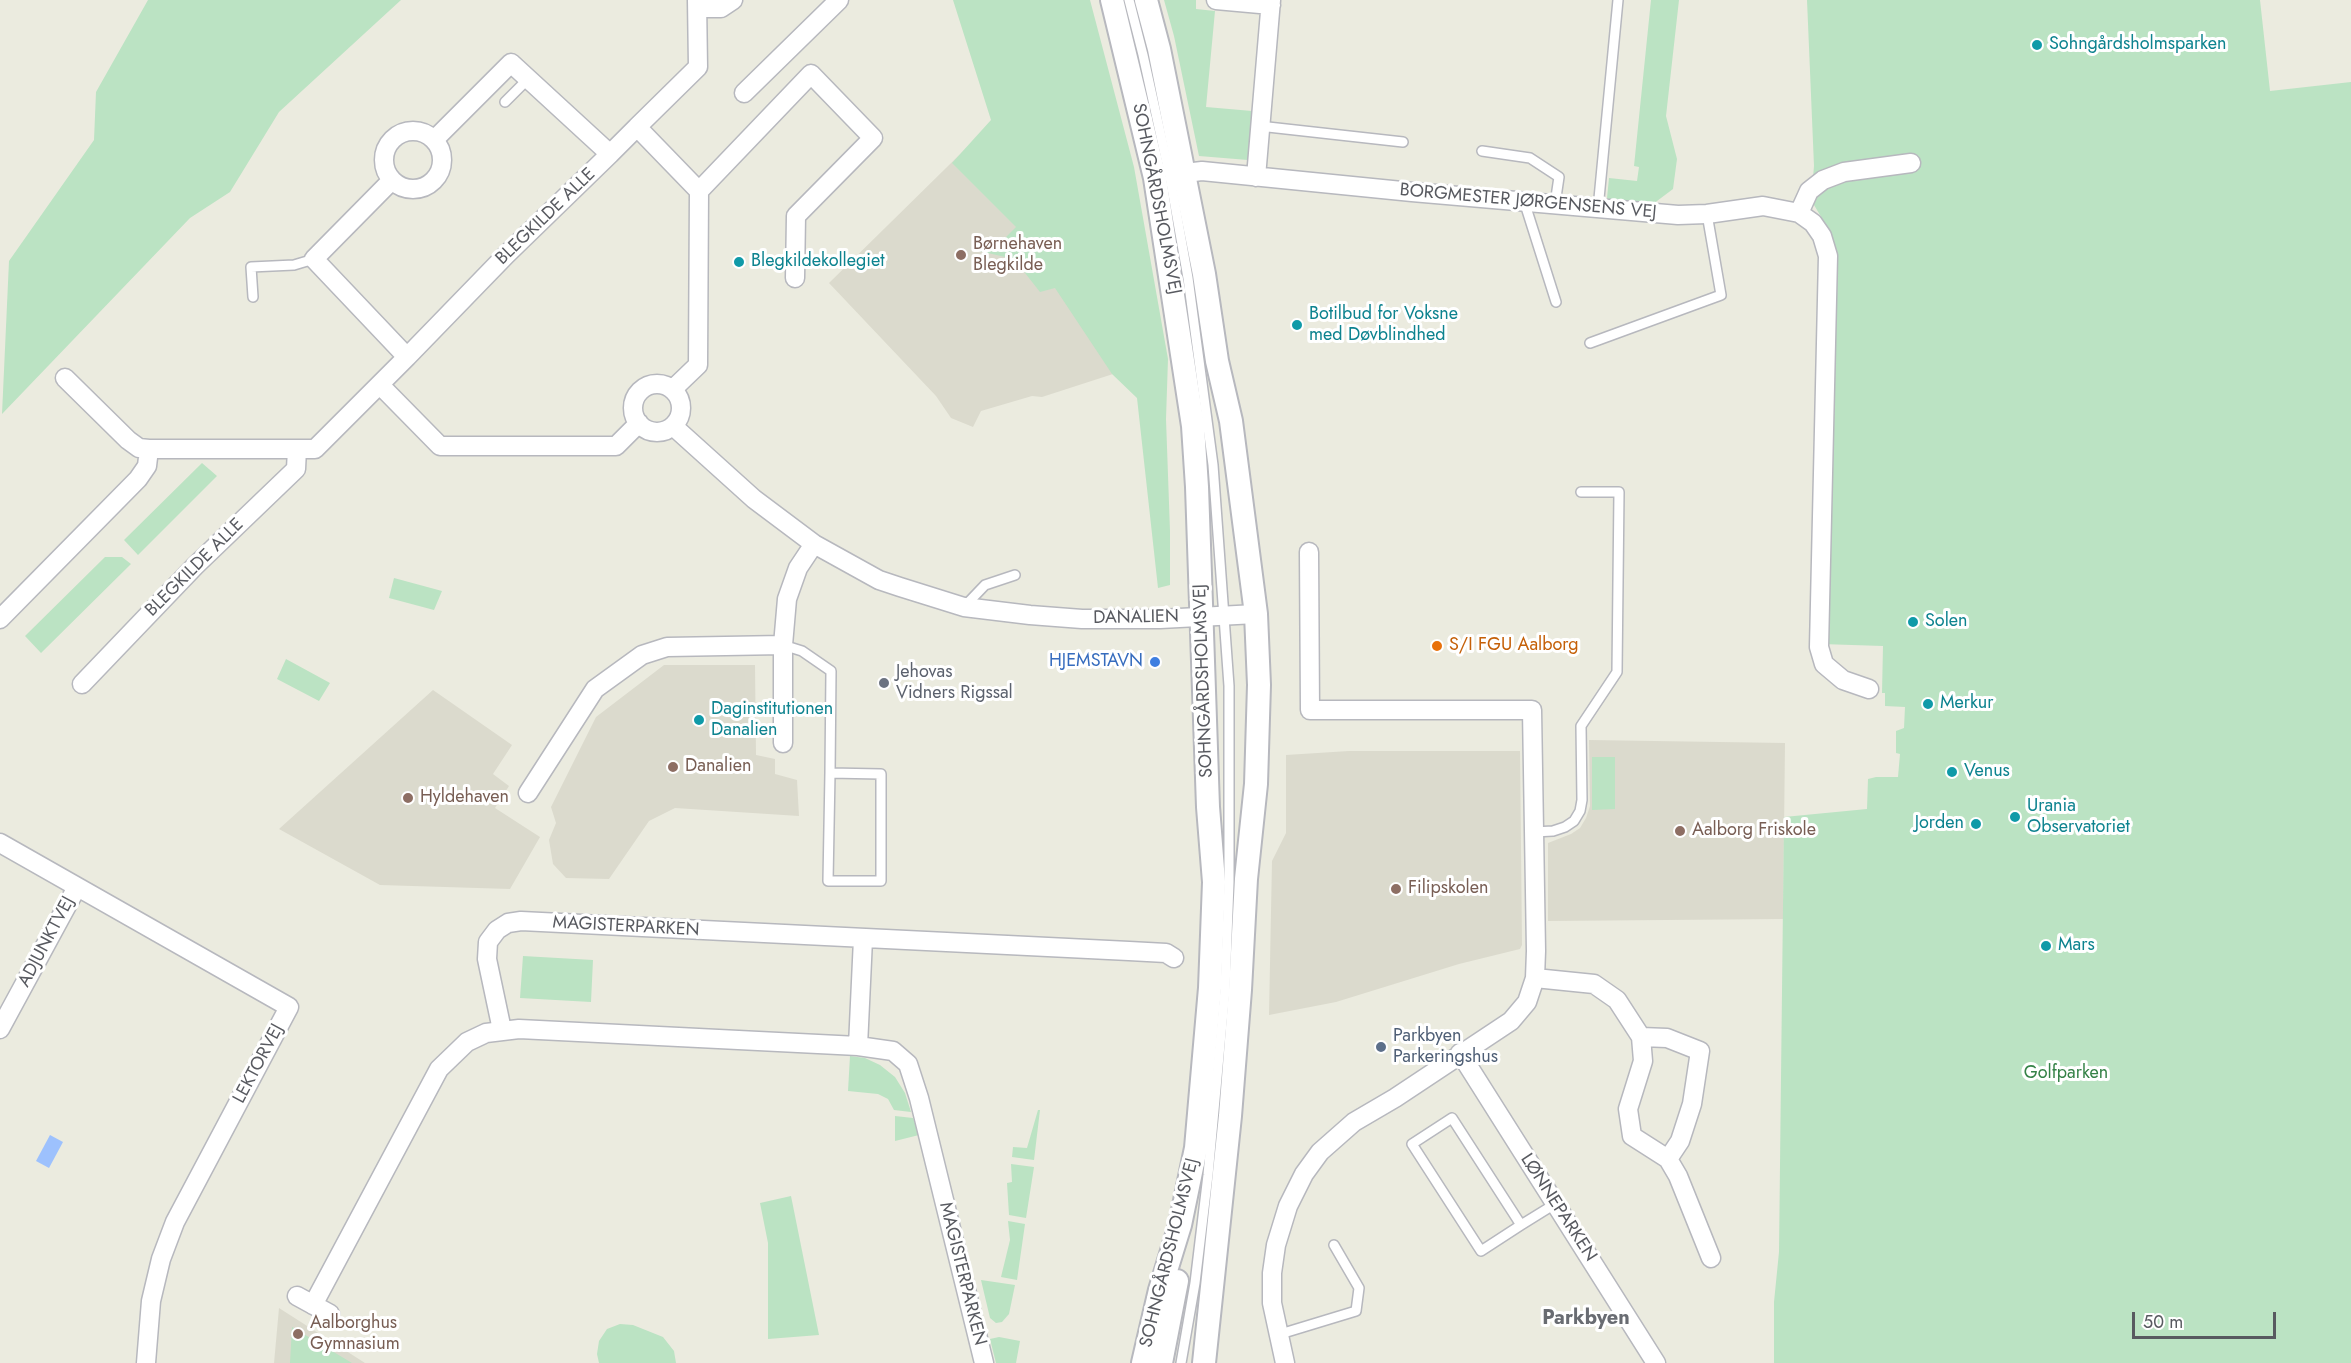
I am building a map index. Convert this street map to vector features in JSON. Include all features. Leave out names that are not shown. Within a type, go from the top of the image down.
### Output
[{"type":"street","name":"BLEGKILDE ALLE","points":[[65,378],[128,440],[139,447],[149,449],[315,449],[507,254],[698,67],[697,4],[721,8],[734,0]]},
{"type":"street","points":[[744,93],[839,0]]},
{"type":"street","name":"SOHNGÅRDSHOLMSVEJ","points":[[1112,0],[1155,178],[1185,367],[1197,487],[1208,807],[1214,882],[1210,988],[1201,1103],[1190,1185],[1143,1363]]},
{"type":"street","name":"SOHNGÅRDSHOLMSVEJ","points":[[1146,0],[1159,49],[1185,173],[1217,361],[1231,421],[1256,614],[1259,685],[1256,784],[1246,879],[1230,1116],[1204,1363]]},
{"type":"street","points":[[1216,0],[1271,3],[1256,177]]},
{"type":"street","points":[[785,53],[811,74],[873,138],[796,216],[795,278]]},
{"type":"street","name":"BLEGKILDE ALLE","points":[[434,140],[511,63],[610,154]]},
{"type":"street","points":[[673,389],[698,365],[699,190],[811,74]]},
{"type":"street","points":[[637,127],[699,190]]},
{"type":"street","points":[[416,131],[434,140],[439,147],[442,165],[434,181],[418,189],[409,189],[392,180],[387,172],[385,152],[397,136],[416,131]]},
{"type":"street","points":[[1869,689],[1843,680],[1824,664],[1819,647],[1828,256],[1822,236],[1813,223],[1799,213],[1809,191],[1823,180],[1844,172],[1911,163]]},
{"type":"street","name":"BORGMESTER JØRGENSENS VEJ","points":[[1185,173],[1202,171],[1677,215],[1707,214],[1763,206],[1799,213]]},
{"type":"street","points":[[392,180],[314,259],[407,357]]},
{"type":"street","points":[[656,383],[673,389],[679,398],[681,413],[673,426],[659,432],[645,428],[639,423],[635,417],[634,402],[642,389],[656,383]]},
{"type":"street","points":[[380,385],[440,446],[616,446],[639,423]]},
{"type":"street","name":"DANALIEN","points":[[673,426],[753,500],[813,544],[879,580],[964,607],[1030,615],[1082,619],[1160,620],[1256,614]]},
{"type":"street","points":[[0,618],[138,479],[147,466],[149,449]]},
{"type":"street","name":"BLEGKILDE ALLE","points":[[82,684],[195,566],[296,469],[297,449]]},
{"type":"street","points":[[783,743],[783,645],[787,599],[798,568],[813,544]]},
{"type":"street","points":[[1285,1363],[1277,1335],[1272,1303],[1275,1245],[1288,1206],[1304,1174],[1320,1152],[1354,1122],[1395,1098],[1511,1021],[1527,1002],[1535,978],[1532,710],[1310,710],[1309,552]]},
{"type":"street","points":[[528,793],[594,689],[642,655],[667,647],[783,645]]},
{"type":"street","name":"LEKTORVEJ","points":[[0,843],[289,1007],[175,1222],[161,1258],[151,1301],[146,1363]]},
{"type":"street","name":"ADJUNKTVEJ","points":[[0,1029],[77,887]]},
{"type":"street","name":"MAGISTERPARKEN","points":[[502,1030],[487,959],[488,942],[496,930],[508,923],[521,921],[1157,952],[1166,953],[1174,958]]},
{"type":"street","points":[[858,1046],[863,939]]},
{"type":"street","points":[[1535,978],[1594,984],[1617,1000],[1641,1036],[1643,1061],[1628,1109],[1632,1136],[1668,1159],[1678,1176],[1712,1258]]},
{"type":"street","name":"MAGISTERPARKEN","points":[[330,1314],[305,1301],[439,1069],[467,1042],[486,1033],[519,1029],[858,1046],[893,1051],[908,1064],[919,1098],[984,1363]]},
{"type":"street","points":[[1641,1036],[1667,1038],[1700,1051],[1692,1104],[1680,1141],[1668,1159]]},
{"type":"street","name":"LØNNEPARKEN","points":[[1460,1053],[1656,1363]]},
{"type":"street","points":[[1161,1363],[1180,1266],[1190,1185]]},
{"type":"lane","points":[[1129,0],[1167,166],[1188,278],[1213,465],[1229,686],[1230,818],[1225,990],[1208,1175],[1195,1283],[1181,1363]]},
{"type":"lane","points":[[1598,208],[1618,0]]},
{"type":"lane","points":[[505,102],[528,79]]},
{"type":"lane","points":[[1259,126],[1402,142]]},
{"type":"lane","points":[[1482,151],[1530,158],[1558,177],[1555,204]]},
{"type":"lane","points":[[1524,201],[1556,302]]},
{"type":"lane","points":[[1590,343],[1721,295],[1707,214]]},
{"type":"lane","points":[[253,297],[251,267],[294,265],[314,259]]},
{"type":"lane","points":[[1534,832],[1553,831],[1564,827],[1574,821],[1580,811],[1582,800],[1581,726],[1617,672],[1619,492],[1581,492]]},
{"type":"lane","points":[[964,607],[985,585],[1014,575]]},
{"type":"lane","points":[[783,645],[802,651],[831,671],[828,881],[880,881],[881,774],[830,773]]},
{"type":"lane","points":[[1521,1226],[1452,1118],[1412,1144],[1481,1251],[1521,1226],[1555,1204]]},
{"type":"lane","points":[[1277,1335],[1356,1311],[1359,1288],[1334,1245]]},
{"type":"shaded area","name":"Børnehaven Blegkilde","points":[[1005,110],[1147,363],[1042,397],[1032,396],[981,411],[973,427],[951,418],[936,396],[829,283]]},
{"type":"shaded area","name":"Danalien","points":[[664,665],[755,665],[756,755],[775,759],[775,774],[797,780],[799,816],[675,808],[649,821],[609,879],[566,878],[553,864],[549,840],[556,823],[551,807],[596,717]]},
{"type":"shaded area","name":"Hyldehaven","points":[[433,690],[512,745],[493,774],[509,786],[495,808],[540,837],[510,889],[380,885],[279,829]]},
{"type":"shaded area","name":"Aalborg Friskole","points":[[1589,740],[1785,743],[1783,919],[1548,921],[1548,843],[1571,834],[1580,828],[1586,818],[1590,806]]},
{"type":"shaded area","name":"Filipskolen","points":[[1349,751],[1520,751],[1522,945],[1520,949],[1459,964],[1336,1002],[1269,1015],[1272,861],[1286,833],[1286,755]]},
{"type":"shaded area","name":"Aalborghus Gymnasium","points":[[279,1308],[365,1363],[274,1363]]},
{"type":"green space","points":[[148,0],[401,0],[279,112],[230,192],[190,218],[2,414],[9,261],[94,140],[96,92]]},
{"type":"green space","points":[[953,0],[1090,0],[1134,167],[1168,359],[1166,419],[1170,585],[1158,588],[1137,398],[1112,374],[1055,288],[1040,292],[1014,259],[979,251],[1001,242],[1016,227],[952,163],[991,120]]},
{"type":"green space","points":[[1164,0],[1196,0],[1196,9],[1215,11],[1206,107],[1252,111],[1248,160],[1199,156],[1174,36]]},
{"type":"green space","points":[[1651,0],[1679,0],[1666,116],[1677,159],[1673,189],[1649,207],[1615,203],[1607,198],[1609,178],[1637,181],[1639,167],[1634,166]]},
{"type":"green space","name":"Golfparken","points":[[1807,0],[2260,0],[2270,91],[2351,82],[2351,1363],[1774,1363],[1774,1302],[1779,1252],[1784,817],[1867,809],[1868,779],[1898,777],[1900,754],[1896,753],[1896,731],[1904,728],[1905,707],[1885,706],[1885,693],[1882,693],[1883,646],[1821,644],[1829,230],[1811,200],[1814,166]]},
{"type":"green space","points":[[202,463],[217,476],[138,555],[124,540]]},
{"type":"green space","points":[[105,557],[122,557],[131,564],[41,653],[25,636]]},
{"type":"green space","points":[[394,578],[442,591],[434,610],[389,598]]},
{"type":"green space","points":[[286,659],[330,683],[319,701],[277,679]]},
{"type":"green space","points":[[1592,757],[1615,757],[1615,809],[1592,810]]},
{"type":"green space","points":[[523,956],[593,960],[591,1002],[520,998]]},
{"type":"green space","points":[[850,1056],[865,1058],[880,1065],[895,1077],[905,1093],[911,1112],[894,1110],[888,1099],[878,1094],[848,1091]]},
{"type":"green space","points":[[1038,1110],[1040,1110],[1034,1160],[1012,1157],[1013,1147],[1027,1148]]},
{"type":"green space","points":[[895,1116],[913,1118],[919,1135],[895,1141]]},
{"type":"green space","points":[[1011,1164],[1034,1167],[1026,1218],[1009,1215],[1007,1183],[1012,1182]]},
{"type":"green space","points":[[791,1196],[819,1335],[768,1339],[768,1243],[760,1203]]},
{"type":"green space","points":[[1008,1221],[1025,1224],[1017,1280],[1001,1277],[1010,1240]]},
{"type":"green space","points":[[981,1280],[1015,1285],[1009,1314],[1002,1322],[996,1323],[990,1318]]},
{"type":"green space","points":[[620,1324],[633,1325],[663,1337],[674,1351],[676,1363],[599,1363],[597,1354],[599,1341],[607,1329]]},
{"type":"green space","points":[[292,1327],[352,1363],[290,1363]]},
{"type":"green space","points":[[999,1337],[1020,1341],[1016,1363],[996,1363],[990,1339]]},
{"type":"water","points":[[50,1135],[63,1142],[49,1168],[36,1161]]},
{"type":"place","name":"Sohngårdsholmsparken","points":[[2037,45]]},
{"type":"place","name":"Børnehaven Blegkilde","points":[[961,255]]},
{"type":"place","name":"Blegkildekollegiet","points":[[739,262]]},
{"type":"place","name":"Botilbud for Voksne med Døvblindhed","points":[[1297,325]]},
{"type":"place","name":"Solen","points":[[1913,622]]},
{"type":"place","name":"S/I FGU Aalborg","points":[[1437,646]]},
{"type":"place","name":"HJEMSTAVN","points":[[1155,662]]},
{"type":"place","name":"Jehovas Vidners Rigssal","points":[[884,683]]},
{"type":"place","name":"Merkur","points":[[1928,704]]},
{"type":"place","name":"Daginstitutionen Danalien","points":[[699,720]]},
{"type":"place","name":"Danalien","points":[[673,767]]},
{"type":"place","name":"Venus","points":[[1952,772]]},
{"type":"place","name":"Hyldehaven","points":[[408,798]]},
{"type":"place","name":"Urania Observatoriet","points":[[2015,817]]},
{"type":"place","name":"Jorden","points":[[1976,824]]},
{"type":"place","name":"Aalborg Friskole","points":[[1680,831]]},
{"type":"place","name":"Filipskolen","points":[[1396,889]]},
{"type":"place","name":"Mars","points":[[2046,946]]},
{"type":"place","name":"Parkbyen Parkeringshus","points":[[1381,1047]]},
{"type":"place","name":"Aalborghus Gymnasium","points":[[298,1334]]},
{"type":"district","name":"Parkbyen","points":[[1586,1319]]}]
